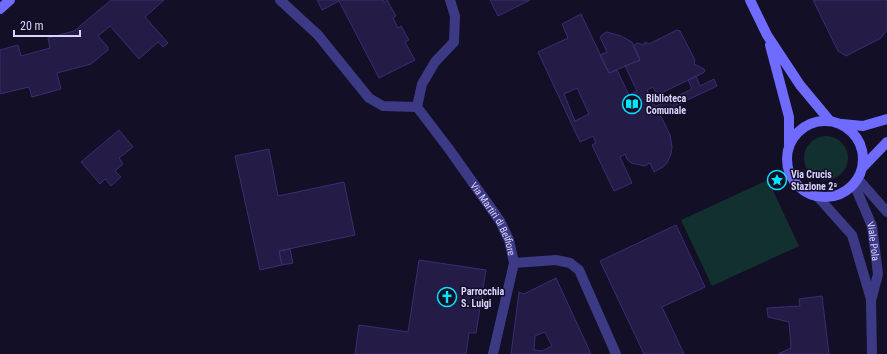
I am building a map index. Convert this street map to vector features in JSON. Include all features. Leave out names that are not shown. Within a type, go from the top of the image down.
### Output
[{"type":"main road","points":[[0,8],[10,0]]},
{"type":"main road","points":[[750,0],[767,35],[800,85],[830,121]]},
{"type":"main road","points":[[767,35],[789,117],[789,145],[786,158],[789,172],[795,184],[806,192],[818,197],[828,198],[847,191],[856,182],[863,167],[887,142]]},
{"type":"main road","points":[[789,145],[795,134],[805,126],[817,121],[830,121],[840,124],[863,126],[887,119]]},
{"type":"main road","points":[[840,124],[851,131],[859,141],[863,154],[863,167]]},
{"type":"street","points":[[280,0],[318,35],[368,98],[383,106],[417,107],[422,84],[434,62],[454,42],[456,16],[450,0]]},
{"type":"street","name":"Via Martiri di Belfiore","points":[[417,107],[500,221],[509,240],[514,263],[556,260],[570,263],[579,270],[616,354]]},
{"type":"street","points":[[856,182],[887,212]]},
{"type":"street","name":"Viale Pola","points":[[856,182],[872,226],[878,274],[872,301],[872,354]]},
{"type":"street","name":"Viale Pola","points":[[818,197],[852,235],[872,301]]},
{"type":"street","points":[[493,354],[514,263]]},
{"type":"green space","points":[[822,136],[830,136],[835,137],[842,142],[847,149],[847,167],[842,174],[835,179],[822,180],[814,177],[807,170],[804,162],[804,154],[807,146],[814,139]]},
{"type":"green space","points":[[768,180],[799,246],[712,286],[681,220]]},
{"type":"building","points":[[111,0],[164,0],[145,17],[168,43],[163,47],[158,42],[139,59],[110,26],[98,36],[108,47],[108,50],[91,64],[57,73],[61,89],[32,97],[29,87],[0,94],[0,50],[18,45],[21,56],[50,48],[48,38],[74,31]]},
{"type":"building","points":[[317,0],[383,0],[384,2],[387,0],[396,16],[393,18],[398,28],[401,26],[409,40],[405,42],[415,60],[379,78],[339,1],[322,10]]},
{"type":"building","points":[[490,0],[530,0],[498,16]]},
{"type":"building","points":[[813,0],[887,0],[887,30],[881,38],[846,56],[838,51]]},
{"type":"building","points":[[581,14],[609,73],[617,70],[629,95],[637,91],[625,66],[640,60],[633,46],[637,43],[644,45],[645,42],[649,44],[677,30],[680,31],[695,60],[694,64],[705,71],[657,95],[653,87],[647,90],[670,135],[672,147],[671,154],[667,163],[663,167],[654,172],[650,163],[645,166],[631,163],[625,154],[620,157],[632,183],[614,191],[592,145],[596,143],[593,136],[580,142],[538,52],[568,38],[562,24]],"holes":[[[577,88],[589,114],[575,121],[564,94]]]},
{"type":"building","points":[[607,32],[621,36],[632,42],[640,60],[609,73],[600,55],[607,52],[600,37]]},
{"type":"building","points":[[696,76],[700,86],[714,79],[717,86],[660,113],[656,106],[692,89],[688,80]]},
{"type":"building","points":[[119,130],[133,147],[119,158],[123,164],[115,171],[121,177],[111,186],[105,179],[100,184],[81,162]]},
{"type":"building","points":[[269,149],[278,196],[344,182],[355,235],[279,251],[282,265],[260,270],[235,156]]},
{"type":"building","points":[[676,225],[705,287],[662,307],[684,354],[644,354],[600,261]]},
{"type":"building","points":[[290,249],[293,263],[282,265],[279,251]]},
{"type":"building","name":"Parrocchia S. Luigi","points":[[419,260],[486,270],[476,333],[469,333],[466,354],[355,354],[359,325],[408,332]]},
{"type":"building","points":[[556,278],[591,354],[511,354],[519,292],[524,294]],"holes":[[[545,332],[552,346],[542,351],[534,350],[535,336]]]},
{"type":"building","points":[[822,296],[829,354],[778,354],[791,348],[789,322],[768,317],[767,308],[800,306],[799,299]]},
{"type":"place","name":"Biblioteca Comunale","points":[[632,104]]},
{"type":"place","name":"Via Crucis Stazione 2ª","points":[[777,180]]},
{"type":"place","name":"Parrocchia S. Luigi","points":[[447,297]]}]
